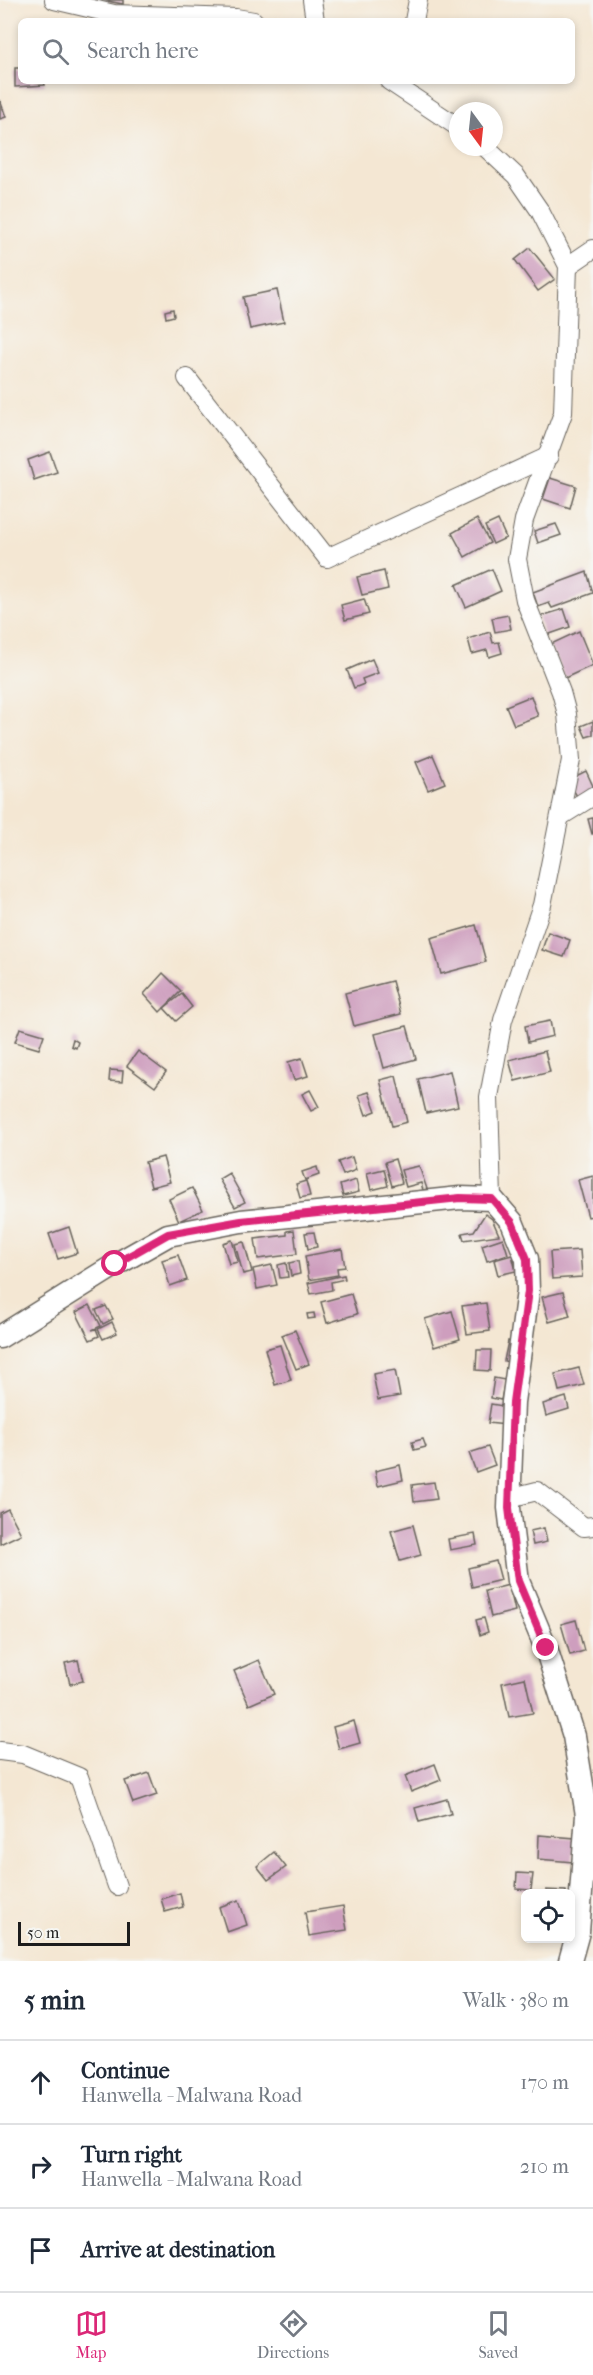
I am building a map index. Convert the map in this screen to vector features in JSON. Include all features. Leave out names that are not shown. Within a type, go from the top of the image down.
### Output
[{"type":"street","points":[[54,0],[114,14],[236,18]]},
{"type":"street","points":[[312,0],[315,18]]},
{"type":"street","points":[[415,18],[418,0]]},
{"type":"street","points":[[396,84],[449,121]]},
{"type":"street","points":[[495,156],[516,176],[540,211],[568,266],[563,413],[524,520],[517,559],[525,600],[561,692],[567,714],[571,760],[542,905],[503,1020],[489,1097],[492,1199],[512,1222],[527,1259],[528,1291],[513,1402],[509,1498],[518,1581],[546,1648],[574,1736],[587,1815],[579,1932],[570,1961]]},
{"type":"street","points":[[568,266],[593,249]]},
{"type":"street","points":[[187,378],[327,558],[549,456]]},
{"type":"street","points":[[561,816],[593,796]]},
{"type":"street","points":[[0,1337],[115,1264],[168,1234],[241,1221],[460,1198],[492,1199]]},
{"type":"street","points":[[509,1498],[537,1491],[584,1527],[593,1526]]},
{"type":"street","points":[[0,1751],[23,1754],[79,1777],[117,1886]]},
{"type":"building","points":[[102,0],[123,0],[123,4]]},
{"type":"building","points":[[15,68],[18,68],[18,84],[45,85],[15,87]]},
{"type":"building","points":[[0,100],[6,117],[0,119]]},
{"type":"building","points":[[530,248],[555,279],[538,291],[515,260]]},
{"type":"building","points":[[277,290],[284,322],[250,329],[243,297]]},
{"type":"building","points":[[173,309],[174,316],[166,318],[165,311]]},
{"type":"building","points":[[50,452],[57,472],[34,480],[28,460]]},
{"type":"building","points":[[550,478],[576,486],[570,508],[543,499]]},
{"type":"building","points":[[477,519],[490,543],[465,557],[452,533]]},
{"type":"building","points":[[498,520],[506,538],[493,544],[485,526]]},
{"type":"building","points":[[556,524],[561,535],[538,543],[534,531]]},
{"type":"building","points":[[492,569],[501,591],[466,607],[456,585]]},
{"type":"building","points":[[384,571],[388,589],[362,595],[357,577]]},
{"type":"building","points":[[587,572],[593,593],[552,608],[549,603],[538,607],[533,592]]},
{"type":"building","points":[[364,599],[369,614],[345,620],[341,605]]},
{"type":"building","points":[[564,609],[570,627],[544,636],[538,617]]},
{"type":"building","points":[[508,615],[511,629],[495,632],[492,618]]},
{"type":"building","points":[[579,631],[593,665],[565,678],[549,645]]},
{"type":"building","points":[[490,632],[493,643],[499,642],[502,653],[489,657],[487,650],[472,654],[468,639]]},
{"type":"building","points":[[372,659],[378,673],[362,679],[364,684],[354,688],[347,670]]},
{"type":"building","points":[[531,696],[538,716],[514,725],[506,706]]},
{"type":"building","points":[[593,721],[593,735],[586,737],[581,726]]},
{"type":"building","points":[[433,755],[445,783],[428,790],[416,762]]},
{"type":"building","points":[[586,771],[593,791],[578,798],[568,780]]},
{"type":"building","points":[[593,818],[593,834],[592,834],[588,819]]},
{"type":"building","points":[[476,925],[486,962],[441,974],[431,938]]},
{"type":"building","points":[[548,932],[570,940],[564,957],[542,950]]},
{"type":"building","points":[[163,973],[181,991],[160,1012],[144,994]]},
{"type":"building","points":[[392,981],[401,1014],[354,1026],[345,993]]},
{"type":"building","points":[[182,994],[192,1007],[176,1021],[164,1008]]},
{"type":"building","points":[[550,1021],[553,1036],[528,1042],[525,1026]]},
{"type":"building","points":[[407,1026],[416,1059],[384,1068],[375,1034]]},
{"type":"building","points":[[20,1028],[44,1035],[39,1049],[15,1042]]},
{"type":"building","points":[[73,1039],[78,1042],[76,1048],[71,1046]]},
{"type":"building","points":[[138,1051],[166,1072],[155,1087],[127,1066]]},
{"type":"building","points":[[545,1051],[550,1072],[515,1081],[509,1060]]},
{"type":"building","points":[[302,1058],[308,1076],[294,1080],[288,1062]]},
{"type":"building","points":[[110,1070],[123,1071],[122,1082],[109,1081]]},
{"type":"building","points":[[450,1071],[458,1106],[426,1113],[418,1079]]},
{"type":"building","points":[[396,1076],[407,1122],[392,1126],[380,1080]]},
{"type":"building","points":[[310,1090],[319,1107],[311,1111],[302,1094]]},
{"type":"building","points":[[369,1092],[376,1111],[366,1115],[359,1095]]},
{"type":"building","points":[[163,1157],[170,1182],[151,1187],[145,1162]]},
{"type":"building","points":[[352,1157],[356,1170],[343,1175],[338,1162]]},
{"type":"building","points":[[395,1159],[402,1183],[392,1186],[385,1162]]},
{"type":"building","points":[[419,1166],[427,1189],[423,1190],[421,1183],[406,1187],[401,1170]]},
{"type":"building","points":[[317,1167],[319,1175],[305,1180],[302,1172]]},
{"type":"building","points":[[384,1169],[388,1186],[371,1190],[367,1173]]},
{"type":"building","points":[[229,1173],[245,1202],[235,1207],[219,1179]]},
{"type":"building","points":[[593,1176],[593,1216],[588,1217],[578,1180]]},
{"type":"building","points":[[356,1180],[359,1192],[343,1196],[340,1185]]},
{"type":"building","points":[[306,1181],[310,1196],[300,1198],[296,1184]]},
{"type":"building","points":[[192,1188],[203,1210],[179,1221],[169,1199]]},
{"type":"building","points":[[485,1214],[492,1219],[499,1235],[464,1240],[462,1233],[474,1231]]},
{"type":"building","points":[[69,1227],[77,1253],[58,1259],[49,1234]]},
{"type":"building","points":[[294,1230],[297,1254],[258,1259],[255,1239],[287,1235],[287,1231]]},
{"type":"building","points":[[314,1232],[317,1247],[308,1249],[305,1233]]},
{"type":"building","points":[[503,1238],[508,1254],[487,1261],[482,1245]]},
{"type":"building","points":[[232,1240],[238,1262],[229,1264],[223,1243]]},
{"type":"building","points":[[244,1242],[252,1272],[243,1274],[235,1244]]},
{"type":"building","points":[[342,1249],[345,1267],[337,1268],[338,1275],[309,1280],[305,1256]]},
{"type":"building","points":[[580,1250],[582,1277],[552,1279],[550,1252]]},
{"type":"building","points":[[178,1255],[187,1280],[170,1286],[162,1260]]},
{"type":"building","points":[[512,1255],[516,1271],[498,1275],[494,1260]]},
{"type":"building","points":[[298,1261],[300,1274],[291,1276],[289,1263]]},
{"type":"building","points":[[286,1263],[288,1277],[280,1278],[278,1265]]},
{"type":"building","points":[[272,1265],[277,1285],[257,1289],[253,1269]]},
{"type":"building","points":[[344,1275],[345,1279],[331,1282],[332,1290],[311,1294],[308,1283]]},
{"type":"building","points":[[563,1292],[570,1316],[549,1322],[542,1297]]},
{"type":"building","points":[[351,1294],[357,1314],[327,1323],[321,1302]]},
{"type":"building","points":[[486,1303],[490,1331],[467,1334],[462,1306]]},
{"type":"building","points":[[90,1305],[101,1326],[92,1330],[96,1329],[99,1336],[90,1340],[76,1312]]},
{"type":"building","points":[[106,1306],[113,1319],[103,1324],[96,1310]]},
{"type":"building","points":[[452,1311],[460,1339],[434,1347],[425,1319]]},
{"type":"building","points":[[314,1313],[315,1318],[308,1319],[307,1314]]},
{"type":"building","points":[[112,1322],[117,1333],[103,1339],[98,1329]]},
{"type":"building","points":[[295,1330],[309,1364],[296,1369],[282,1335]]},
{"type":"building","points":[[508,1341],[513,1342],[509,1362],[504,1361]]},
{"type":"building","points":[[280,1345],[291,1380],[275,1385],[265,1349]]},
{"type":"building","points":[[477,1350],[491,1350],[490,1371],[476,1370]]},
{"type":"building","points":[[579,1368],[584,1385],[559,1391],[555,1374]]},
{"type":"building","points":[[395,1370],[400,1396],[378,1400],[373,1374]]},
{"type":"building","points":[[494,1378],[505,1380],[501,1400],[491,1398]]},
{"type":"building","points":[[566,1397],[569,1409],[546,1416],[543,1404]]},
{"type":"building","points":[[491,1404],[509,1407],[506,1425],[488,1423]]},
{"type":"building","points":[[423,1439],[426,1447],[414,1450],[412,1442]]},
{"type":"building","points":[[488,1447],[495,1465],[476,1472],[469,1453]]},
{"type":"building","points":[[400,1465],[403,1480],[378,1486],[375,1471]]},
{"type":"building","points":[[434,1482],[437,1499],[414,1502],[412,1485]]},
{"type":"building","points":[[8,1509],[21,1534],[0,1544],[0,1513]]},
{"type":"building","points":[[413,1525],[421,1555],[400,1561],[391,1531]]},
{"type":"building","points":[[544,1528],[547,1542],[533,1545],[530,1531]]},
{"type":"building","points":[[475,1534],[477,1545],[450,1550],[448,1539]]},
{"type":"building","points":[[496,1561],[501,1580],[472,1587],[468,1568]]},
{"type":"building","points":[[509,1585],[515,1611],[491,1617],[485,1591]]},
{"type":"building","points":[[484,1618],[488,1632],[480,1635],[476,1620]]},
{"type":"building","points":[[576,1620],[584,1651],[570,1655],[561,1624]]},
{"type":"building","points":[[78,1660],[83,1681],[70,1684],[65,1663]]},
{"type":"building","points":[[259,1660],[274,1694],[249,1705],[234,1671]]},
{"type":"building","points":[[525,1678],[533,1713],[509,1717],[502,1683]]},
{"type":"building","points":[[354,1721],[360,1743],[339,1749],[333,1727]]},
{"type":"building","points":[[435,1764],[441,1780],[411,1792],[405,1776]]},
{"type":"building","points":[[149,1773],[157,1795],[133,1803],[125,1781]]},
{"type":"building","points":[[447,1799],[451,1814],[419,1822],[415,1808]]},
{"type":"building","points":[[539,1835],[575,1838],[573,1862],[538,1859]]},
{"type":"building","points":[[274,1852],[286,1867],[268,1880],[257,1866]]},
{"type":"building","points":[[517,1873],[533,1874],[531,1889],[516,1889]]},
{"type":"building","points":[[180,1893],[183,1907],[165,1912],[161,1899]]},
{"type":"building","points":[[239,1900],[247,1925],[227,1932],[219,1907]]},
{"type":"building","points":[[343,1906],[347,1930],[309,1936],[305,1912]]},
{"type":"route","points":[[115,1264],[168,1234],[241,1221],[460,1198],[492,1199],[512,1222],[527,1259],[528,1291],[513,1402],[509,1508],[518,1581],[546,1648]]}]
